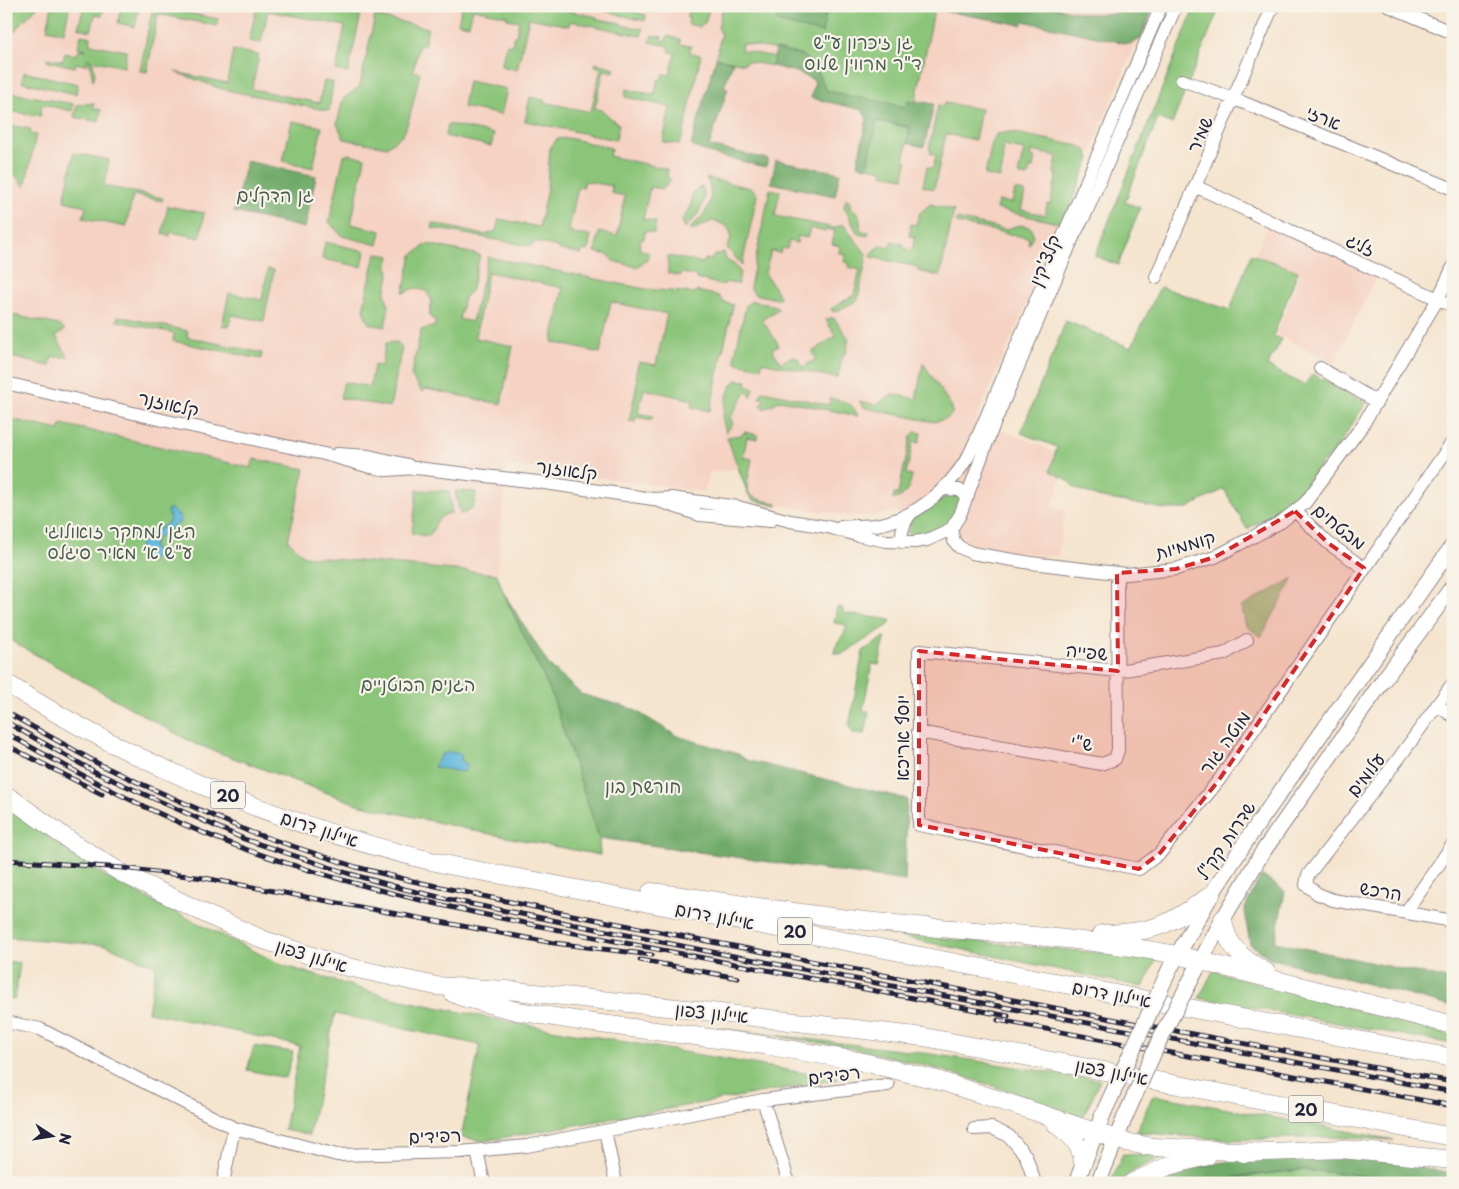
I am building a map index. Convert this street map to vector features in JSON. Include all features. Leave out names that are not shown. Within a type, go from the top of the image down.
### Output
[{"type":"highway","name":"איילון דרום","points":[[6,683],[64,717],[130,752],[240,800],[393,852],[464,868],[1453,1058]]},
{"type":"highway","name":"איילון צפון","points":[[6,794],[69,840],[120,872],[248,934],[287,949],[339,964],[436,986],[506,990],[924,1037],[1453,1137]]},
{"type":"highway","points":[[464,868],[892,924],[1121,945],[1174,960],[1291,984],[1453,1025]]},
{"type":"highway","points":[[1030,936],[1120,934],[1158,928],[1211,895]]},
{"type":"highway","points":[[1223,919],[1227,936],[1237,952],[1252,964],[1291,984]]},
{"type":"highway","points":[[436,986],[462,997],[517,1011],[764,1045],[859,1061],[937,1080],[1095,1133],[1153,1147],[1254,1152]]},
{"type":"highway","points":[[1044,1115],[1075,1140],[1081,1150],[1083,1162]]},
{"type":"highway","points":[[1132,1183],[1148,1174],[1184,1161],[1212,1155],[1341,1149],[1453,1160]]},
{"type":"main road","name":"שדרות קק\"ל","points":[[1076,1183],[1103,1114],[1174,960],[1211,895],[1246,840],[1453,545]]},
{"type":"main road","points":[[1098,1183],[1124,1117],[1160,1041],[1223,919],[1262,853],[1382,682],[1453,586]]},
{"type":"street","name":"קלצ'קין","points":[[913,512],[932,500],[944,489],[968,457],[1160,6]]},
{"type":"street","name":"קלצ'קין","points":[[951,529],[960,516],[992,429],[1075,233],[1085,215],[1176,6]]},
{"type":"street","name":"שמיר","points":[[1156,277],[1273,6]]},
{"type":"street","points":[[1389,6],[1453,33]]},
{"type":"street","name":"ארזי","points":[[1182,80],[1234,98],[1453,189]]},
{"type":"street","name":"זליג","points":[[1195,186],[1453,306]]},
{"type":"street","name":"קוממיות","points":[[951,529],[954,542],[972,553],[1031,563],[1117,573],[1134,574],[1176,569],[1215,558],[1281,522],[1305,503],[1362,426],[1438,299],[1453,267]]},
{"type":"street","points":[[1320,368],[1377,402]]},
{"type":"street","name":"קלאוזנר","points":[[6,384],[167,421],[324,454],[355,454],[388,459],[416,468],[538,482],[653,499],[700,515],[790,521],[828,527],[870,538],[902,542],[927,540],[951,529]]},
{"type":"street","name":"מוטה גור","points":[[919,825],[1139,869],[1160,853],[1218,780],[1275,701],[1364,568],[1453,441]]},
{"type":"street","points":[[944,489],[959,490],[968,496]]},
{"type":"street","name":"מבטחים","points":[[1295,511],[1328,543],[1364,568]]},
{"type":"street","points":[[902,542],[906,519],[913,512]]},
{"type":"street","name":"קלאוזנר","points":[[828,527],[876,525],[913,512]]},
{"type":"street","name":"ש\"י","points":[[918,732],[1102,764],[1115,759],[1118,750],[1117,573]]},
{"type":"street","name":"שפייה","points":[[919,651],[1118,671],[1224,654],[1247,640]]},
{"type":"street","name":"יוסף אריכא","points":[[919,651],[919,825]]},
{"type":"street","name":"עלומים","points":[[1306,885],[1308,876],[1399,758],[1453,683]]},
{"type":"street","points":[[1437,705],[1453,716]]},
{"type":"street","points":[[1406,912],[1453,844]]},
{"type":"street","name":"הרכש","points":[[1306,885],[1318,894],[1333,900],[1453,922]]},
{"type":"street","name":"רפידים","points":[[6,1022],[40,1029],[234,1128],[337,1155],[477,1151],[527,1146],[763,1100],[888,1085]]},
{"type":"street","points":[[763,1100],[789,1183]]},
{"type":"street","points":[[223,1183],[234,1128]]},
{"type":"street","points":[[974,1129],[992,1128],[1008,1136],[1026,1156],[1035,1183]]},
{"type":"street","points":[[604,1131],[616,1183]]},
{"type":"street","points":[[477,1151],[484,1183]]},
{"type":"highlighted area","points":[[1295,511],[1328,543],[1364,568],[1219,780],[1160,853],[1139,869],[919,825],[919,651],[1118,671],[1117,573],[1176,569],[1215,557]]},
{"type":"shaded area","points":[[6,6],[1154,6],[1141,39],[1132,50],[1060,227],[976,420],[1045,447],[1052,452],[1062,465],[1064,472],[1052,508],[1065,511],[1058,557],[970,546],[895,511],[875,516],[851,516],[757,502],[749,496],[738,468],[709,473],[705,492],[506,465],[497,574],[503,592],[6,583]]},
{"type":"shaded area","points":[[1268,225],[1377,275],[1334,363],[1276,334],[1300,275],[1255,254]]},
{"type":"green space","points":[[20,6],[38,6],[6,40],[6,20]]},
{"type":"green space","points":[[52,6],[66,6],[69,9],[64,33],[47,29]]},
{"type":"green space","points":[[84,6],[104,7],[102,16],[95,15],[91,31],[78,28]]},
{"type":"green space","points":[[121,6],[139,8],[135,27],[118,23]]},
{"type":"green space","points":[[153,6],[218,19],[217,26],[158,14],[147,72],[140,71]]},
{"type":"green space","points":[[257,6],[348,6],[362,9],[348,73],[336,70],[345,26],[268,11],[261,43],[249,41]]},
{"type":"green space","points":[[462,6],[547,6],[643,29],[641,36],[570,21],[569,26],[529,18],[517,70],[501,66],[507,44],[512,45],[514,36],[516,36],[519,21],[507,19],[507,16],[473,9],[469,25],[458,23]]},
{"type":"green space","points":[[593,6],[615,6],[646,15],[645,21],[615,14]]},
{"type":"green space","points":[[626,6],[655,6],[654,12]]},
{"type":"green space","points":[[655,6],[710,6],[705,23],[700,27],[688,24],[688,10],[677,7],[676,11]]},
{"type":"green space","name":"גן זיכרון ע\"ש ד\"ר מרווין שלוס","points":[[723,6],[935,6],[914,110],[827,91],[814,65],[777,50],[742,43],[741,50],[774,57],[772,66],[746,61],[745,64],[716,58],[721,34],[718,27]]},
{"type":"green space","points":[[779,6],[828,6],[822,33],[776,22]]},
{"type":"green space","points":[[937,6],[1048,6],[1086,14],[1112,14],[1130,6],[1154,6],[1141,39],[1129,44],[1023,21],[1022,25],[939,10]]},
{"type":"green space","points":[[1195,6],[1220,6],[1172,124],[1158,118],[1125,202],[1140,208],[1118,265],[1095,256]]},
{"type":"green space","points":[[375,16],[428,28],[424,46],[419,45],[413,71],[420,73],[410,116],[404,133],[387,147],[344,139],[337,124],[343,99],[360,86]]},
{"type":"green space","points":[[81,35],[91,37],[90,44],[127,51],[124,67],[86,59],[93,62],[95,74],[93,81],[90,64],[76,63],[75,67],[47,61],[47,58],[63,61],[65,53],[77,55],[79,49],[86,50],[78,47]]},
{"type":"green space","points":[[652,35],[662,37],[662,40],[666,41],[667,36],[680,39],[680,44],[691,46],[690,53],[701,55],[683,136],[679,144],[663,142],[670,107],[625,97],[626,89],[654,95],[658,80],[661,80],[663,74],[670,75],[675,53],[670,52],[668,46],[650,42]]},
{"type":"green space","points":[[776,49],[804,56],[814,65],[827,91],[906,107],[908,101],[934,104],[924,147],[907,143],[910,127],[877,121],[867,167],[857,165],[867,119],[862,110],[811,98],[815,81],[797,72],[772,66]]},
{"type":"green space","points":[[233,50],[259,55],[252,89],[319,103],[324,81],[333,82],[329,111],[222,89],[175,72],[227,83]]},
{"type":"green space","points":[[716,58],[733,62],[724,87],[728,88],[709,146],[768,159],[766,167],[711,154],[691,145]]},
{"type":"green space","points":[[596,63],[615,68],[614,72],[604,70],[595,108],[603,111],[619,124],[616,140],[525,121],[530,97],[544,100],[544,102],[591,112],[601,68],[595,66]]},
{"type":"green space","points":[[24,72],[78,84],[76,94],[22,82]]},
{"type":"green space","points":[[468,81],[507,89],[501,115],[463,107]]},
{"type":"green space","points":[[13,93],[73,104],[72,111],[42,104],[40,116],[9,111],[6,108],[6,101]]},
{"type":"green space","points":[[94,103],[93,108],[101,110],[99,122],[74,117],[77,105]]},
{"type":"green space","points":[[945,103],[981,109],[975,140],[946,134],[934,189],[923,186],[927,167],[933,168],[936,155],[930,153],[931,149],[929,149],[938,105],[944,106]]},
{"type":"green space","points":[[292,121],[322,127],[313,168],[283,161]]},
{"type":"green space","points":[[877,121],[910,128],[904,160],[907,161],[904,178],[882,174],[883,170],[867,167]]},
{"type":"green space","points":[[448,124],[494,134],[491,146],[445,136]]},
{"type":"green space","points":[[15,126],[31,129],[30,134],[36,135],[25,187],[6,164],[6,149],[13,139],[11,128]]},
{"type":"green space","points":[[1010,132],[1080,146],[1087,151],[1090,158],[1062,224],[996,209],[998,201],[1012,203],[1015,190],[1025,192],[1021,210],[1045,215],[1047,204],[1050,205],[1057,174],[1054,173],[1057,156],[1031,151],[1030,156],[1035,157],[1033,168],[1030,168],[1028,177],[1018,175],[1024,150],[1004,146],[1002,158],[1004,159],[1000,178],[985,175],[993,138],[995,138],[996,134]]},
{"type":"green space","points":[[568,138],[611,148],[609,156],[667,169],[667,176],[671,180],[663,189],[650,187],[643,219],[656,222],[654,233],[645,231],[644,239],[641,239],[639,249],[649,253],[647,260],[637,267],[613,261],[609,255],[595,252],[599,232],[617,236],[625,196],[611,193],[612,186],[585,181],[583,188],[578,187],[569,230],[577,235],[591,235],[588,251],[584,250],[581,254],[560,250],[558,247],[536,242],[530,246],[432,228],[432,223],[484,235],[496,231],[499,219],[539,227],[547,188],[550,148],[557,139]]},
{"type":"green space","points":[[74,153],[109,160],[104,186],[163,198],[162,201],[133,195],[126,227],[83,218],[86,206],[64,201]]},
{"type":"green space","points":[[348,154],[365,158],[351,224],[381,231],[378,245],[342,236],[329,222],[344,156]]},
{"type":"green space","points":[[776,160],[840,173],[835,196],[771,183]]},
{"type":"green space","name":"גן הדקלים","points":[[246,161],[316,176],[305,228],[234,212]]},
{"type":"green space","points":[[706,178],[750,188],[755,191],[757,196],[742,265],[727,248],[731,237],[726,226],[712,221],[690,231],[709,205],[711,194]]},
{"type":"green space","points":[[702,186],[704,198],[701,209],[685,228],[682,220],[690,207],[692,194]]},
{"type":"green space","points":[[770,189],[780,191],[775,216],[835,228],[843,224],[867,255],[858,300],[835,312],[832,311],[831,309],[854,295],[860,270],[849,267],[850,264],[844,262],[846,254],[839,253],[840,246],[832,244],[835,231],[826,229],[825,232],[810,228],[807,238],[798,236],[797,243],[789,241],[787,249],[782,248],[780,253],[771,251],[765,273],[780,297],[777,299],[754,294],[750,287]]},
{"type":"green space","points":[[846,199],[851,201],[850,208],[856,211],[859,216],[860,230],[869,232],[868,236],[858,234],[844,207]]},
{"type":"green space","points":[[930,204],[954,210],[940,276],[918,271],[918,267],[871,257],[872,252],[882,245],[891,247],[892,241],[904,244],[903,248],[912,250],[915,237],[909,236],[911,224],[916,225],[919,214]]},
{"type":"green space","points":[[168,206],[204,213],[200,238],[171,232],[170,236],[162,234]]},
{"type":"green space","points":[[957,219],[1007,230],[1022,225],[1032,229],[1033,235],[1029,245],[1029,238],[956,223]]},
{"type":"green space","points":[[325,242],[365,251],[362,267],[322,259]]},
{"type":"green space","points":[[427,244],[480,255],[471,291],[464,298],[459,319],[472,322],[488,257],[645,289],[695,293],[697,291],[719,296],[723,302],[733,305],[710,411],[691,407],[693,400],[644,389],[638,413],[653,416],[652,420],[636,417],[635,422],[629,421],[637,385],[636,371],[639,362],[656,365],[667,314],[611,302],[600,353],[552,342],[563,288],[488,272],[475,338],[513,346],[501,404],[426,389],[422,392],[411,376],[421,330],[433,327],[436,322],[429,316],[432,301],[426,291],[414,288],[403,293],[412,255]]},
{"type":"green space","points":[[724,252],[726,260],[734,264],[740,272],[738,284],[727,282],[723,285],[697,279],[696,276],[683,273],[680,276],[668,273],[668,256],[703,263],[705,259],[711,260],[713,256]]},
{"type":"green space","points":[[376,253],[390,256],[385,294],[389,306],[385,327],[369,324],[363,310]]},
{"type":"green space","points":[[1251,254],[1298,271],[1273,336],[1282,339],[1267,366],[1304,385],[1313,374],[1366,403],[1334,452],[1321,464],[1300,496],[1288,506],[1247,529],[1224,489],[1186,509],[1164,509],[1098,497],[1075,488],[1066,479],[1050,471],[1057,447],[1021,433],[1066,321],[1131,348],[1160,287],[1230,310]]},
{"type":"green space","points":[[268,269],[274,270],[264,321],[232,315],[229,327],[222,325],[229,293],[262,300]]},
{"type":"green space","points":[[752,301],[776,306],[778,309],[762,320],[779,345],[772,349],[781,363],[792,356],[796,357],[803,367],[816,359],[812,352],[836,336],[826,320],[834,318],[849,339],[838,376],[836,378],[762,362],[761,368],[737,363],[735,354],[746,305]]},
{"type":"green space","points":[[8,314],[59,325],[65,330],[56,336],[68,357],[52,357],[50,366],[6,356],[6,319]]},
{"type":"green space","points":[[118,316],[188,331],[187,337],[262,353],[261,359],[173,341],[174,333],[117,321]]},
{"type":"green space","points":[[397,342],[402,347],[390,407],[340,398],[344,382],[370,387],[374,365],[381,366],[386,343]]},
{"type":"green space","points":[[923,363],[952,407],[952,414],[948,418],[934,422],[865,408],[859,401],[876,405],[892,394],[916,399]]},
{"type":"green space","points":[[737,380],[747,381],[746,386],[754,388],[751,397],[747,391],[730,418],[733,424],[726,432],[723,419],[725,404],[731,387]]},
{"type":"green space","points":[[763,391],[829,405],[830,398],[840,400],[850,405],[858,416],[781,400],[764,409],[761,406],[765,399],[759,398]]},
{"type":"green space","points":[[6,418],[59,430],[62,424],[251,468],[254,459],[305,469],[288,540],[304,556],[497,574],[503,592],[552,695],[599,838],[600,855],[480,832],[357,804],[193,743],[6,638]]},
{"type":"green space","points":[[744,432],[758,435],[757,439],[747,437],[743,457],[752,459],[747,486],[748,492],[757,498],[777,503],[777,506],[752,500],[747,492],[727,437],[742,435]]},
{"type":"green space","points":[[915,432],[921,433],[919,443],[913,442],[906,474],[912,476],[910,484],[901,497],[893,499],[894,493],[898,494],[911,436]]},
{"type":"green space","points":[[417,490],[449,491],[452,513],[439,519],[429,536],[412,534]]},
{"type":"green space","points":[[455,491],[476,492],[474,504],[468,512],[460,514]]},
{"type":"green space","points":[[949,492],[965,498],[959,515],[941,532],[911,537],[907,532],[913,517],[937,503]]},
{"type":"green space","points":[[1294,578],[1261,637],[1246,626],[1241,607]]},
{"type":"green space","name":"חורשת בון","points":[[503,592],[549,665],[581,694],[633,709],[677,736],[738,754],[746,760],[907,799],[905,881],[599,838],[552,695]]},
{"type":"green space","points":[[837,607],[843,608],[843,613],[891,620],[889,625],[842,654],[834,653],[847,625],[834,623]]},
{"type":"green space","points":[[884,637],[879,665],[872,664],[863,710],[869,712],[865,733],[854,734],[849,727],[863,651]]},
{"type":"green space","points":[[6,806],[109,879],[282,965],[392,998],[505,1021],[839,1079],[484,1141],[461,1137],[480,1045],[335,1014],[309,1135],[284,1130],[300,1046],[148,1012],[156,966],[105,945],[6,937]]},
{"type":"green space","points":[[1261,875],[1285,891],[1275,942],[1453,980],[1453,1007],[1270,958],[1250,944],[1244,910]]},
{"type":"green space","points":[[883,933],[1157,958],[1143,987]]},
{"type":"green space","points":[[6,961],[20,963],[15,999],[6,998]]},
{"type":"green space","points":[[1213,971],[1453,1036],[1453,1044],[1199,998]]},
{"type":"green space","points":[[717,1028],[931,1054],[1100,1080],[1083,1118],[1021,1095],[924,1065],[826,1044]]},
{"type":"green space","points":[[254,1046],[293,1052],[286,1078],[247,1070]]},
{"type":"green space","points":[[1153,1095],[1394,1140],[1329,1137],[1229,1140],[1136,1132]]},
{"type":"green space","points":[[1123,1154],[1167,1157],[1136,1170],[1120,1183],[1110,1183]]},
{"type":"green space","points":[[1270,1157],[1361,1158],[1398,1163],[1453,1173],[1453,1183],[1401,1183],[1351,1174],[1300,1170],[1235,1177],[1208,1183],[1148,1183],[1170,1171],[1242,1159]]},
{"type":"green space","points":[[1300,1170],[1351,1174],[1399,1183],[1214,1183],[1234,1178]]},
{"type":"water","points":[[171,509],[180,517],[180,522],[155,540],[153,547],[158,556],[149,562],[143,561],[139,556],[140,543],[168,523],[170,519],[167,510]]},
{"type":"water","points":[[450,752],[461,754],[461,760],[467,765],[464,772],[434,767],[441,755]]},
{"type":"railway","points":[[6,712],[99,764],[137,782],[250,832],[356,867],[567,914],[1122,1021],[1453,1082]]},
{"type":"railway","points":[[6,722],[97,773],[244,839],[347,873],[404,889],[707,951],[1453,1092]]},
{"type":"railway","points":[[6,733],[94,781],[185,825],[248,850],[338,879],[522,923],[1008,1016]]},
{"type":"railway","points":[[6,745],[102,794]]},
{"type":"railway","points":[[6,860],[123,868],[204,878],[554,943],[652,955]]},
{"type":"railway","points":[[640,960],[738,978]]},
{"type":"railway","points":[[998,1020],[1453,1106]]},
{"type":"park label","name":"הגן למחקר זואולוגי ע\"ש א׳ מאיר סיגלס","points":[[120,540]]},
{"type":"park label","name":"הגנים הבוטניים","points":[[418,683]]}]
